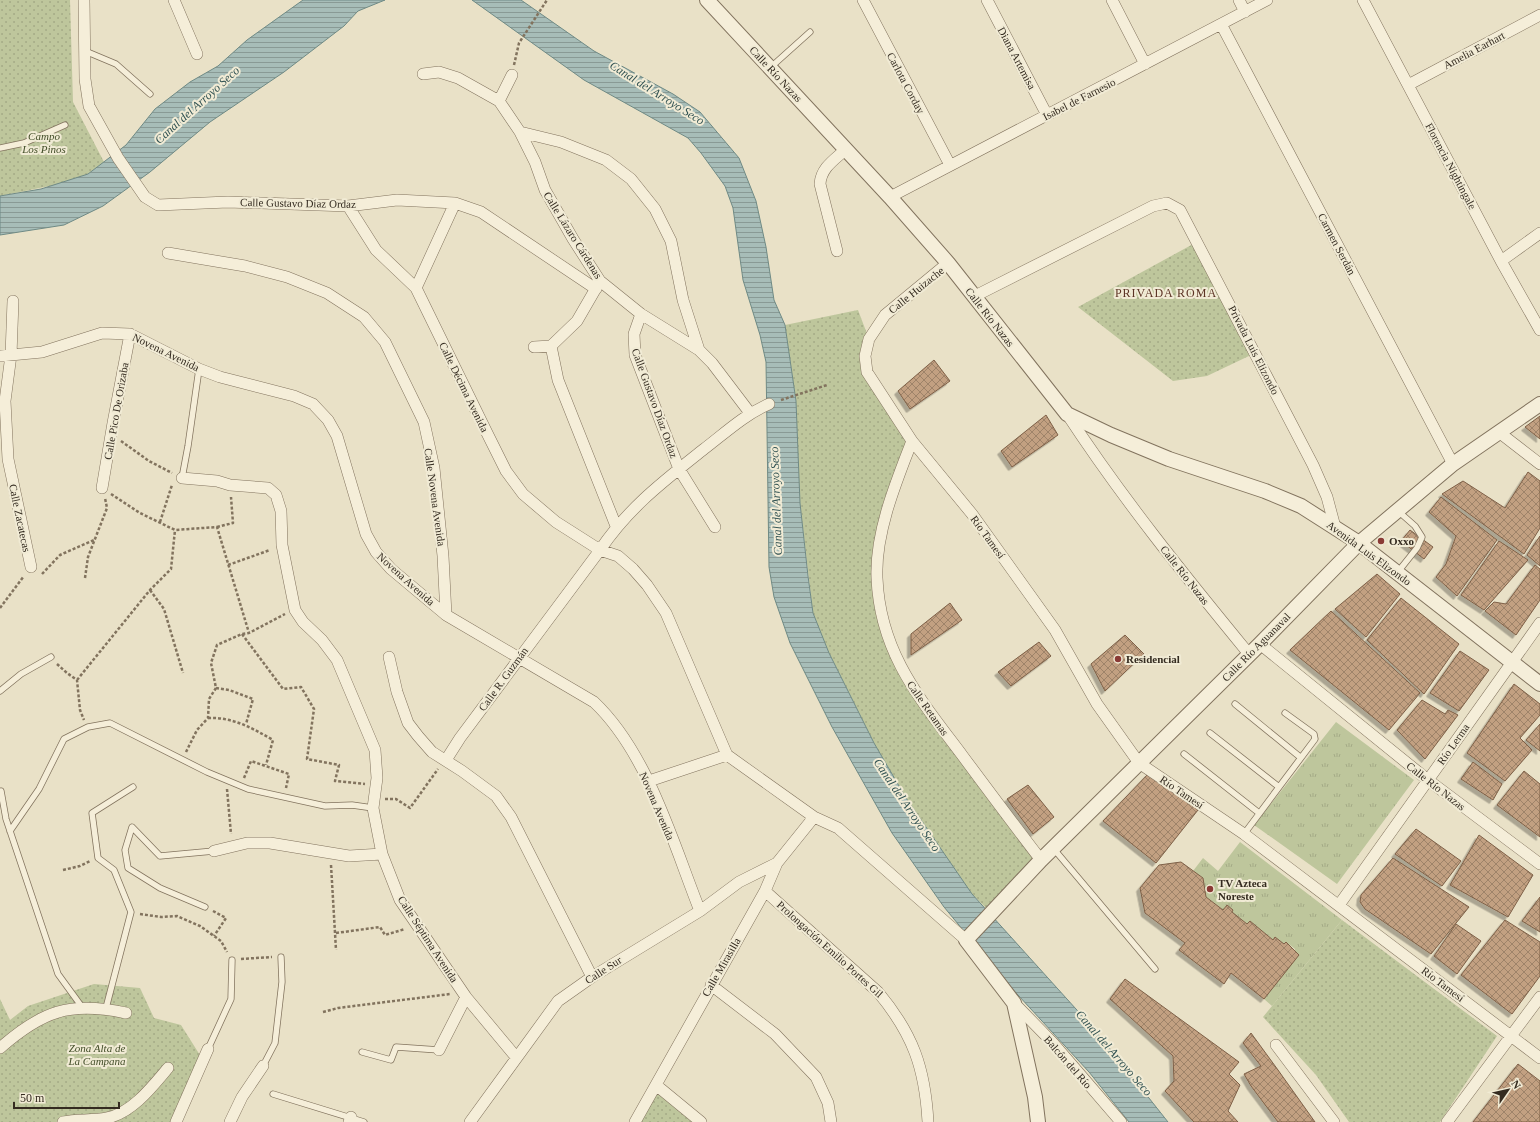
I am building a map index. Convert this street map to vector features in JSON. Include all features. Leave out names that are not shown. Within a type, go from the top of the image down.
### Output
[{"type":"street","points":[[84,0],[86,51]]},
{"type":"street","points":[[174,0],[197,54]]},
{"type":"street","name":"Calle Río Nazas","points":[[708,0],[890,197],[948,263],[1067,414],[1103,468],[1169,555],[1249,654]]},
{"type":"street","name":"Carlota Corday","points":[[863,0],[950,165]]},
{"type":"street","name":"Diana Artemisa","points":[[987,0],[1047,115]]},
{"type":"street","points":[[1112,0],[1145,64]]},
{"type":"street","points":[[1239,0],[1245,12]]},
{"type":"street","name":"Isabel de Farnesio","points":[[890,197],[1267,0]]},
{"type":"street","name":"Florencia Nightingale","points":[[1363,0],[1501,261],[1540,330]]},
{"type":"street","name":"Amelia Earhart","points":[[1408,85],[1540,15]]},
{"type":"street","name":"Carmen Serdán","points":[[1221,24],[1453,464]]},
{"type":"street","name":"Calle Gustavo Díaz Ordaz","points":[[86,51],[85,79],[89,106],[118,158],[145,197],[158,205],[228,202],[348,206],[397,200],[454,203],[481,212],[598,285]]},
{"type":"street","points":[[423,74],[439,72],[458,78],[499,101],[512,75]]},
{"type":"street","name":"Calle Lázaro Cárdenas","points":[[499,101],[520,132],[535,162],[545,190],[598,285],[699,350],[712,363],[750,413]]},
{"type":"street","points":[[520,132],[562,142],[606,160],[631,179],[655,209],[671,241],[683,300],[699,350]]},
{"type":"street","points":[[837,251],[820,180],[823,170],[845,150]]},
{"type":"street","points":[[416,288],[454,203]]},
{"type":"street","name":"Privada Luis Elizondo","points":[[975,296],[1153,206],[1167,204],[1180,210],[1313,465],[1327,497],[1336,526]]},
{"type":"street","name":"Calle Décima Avenida","points":[[348,206],[376,250],[416,288],[506,471],[523,494],[556,522],[600,550],[618,556],[633,569],[647,585],[666,613],[727,755]]},
{"type":"street","points":[[1501,261],[1540,233]]},
{"type":"street","name":"Calle Novena Avenida","points":[[168,253],[245,266],[287,277],[327,293],[364,317],[385,342],[424,422],[434,468],[443,556],[446,615]]},
{"type":"street","name":"Calle Huizache","points":[[912,441],[867,372],[866,350],[869,339],[884,315],[948,263]]},
{"type":"street","points":[[534,347],[551,346],[577,321],[598,285]]},
{"type":"street","name":"Calle Zacatecas","points":[[13,301],[6,356],[5,401],[8,460],[29,569]]},
{"type":"street","name":"Calle Gustavo Díaz Ordaz","points":[[641,314],[634,334],[635,355],[679,469],[715,528]]},
{"type":"street","name":"Novena Avenida","points":[[6,356],[42,352],[102,334],[130,334],[199,369],[220,377],[294,396],[313,404],[328,420],[337,436],[366,534],[376,552],[391,569],[446,615],[594,702],[610,717],[649,781],[700,911]]},
{"type":"street","name":"Calle Pico De Orizaba","points":[[102,488],[130,334]]},
{"type":"street","points":[[551,346],[558,380],[616,526]]},
{"type":"street","name":"Calle R. Guzmán","points":[[446,760],[460,738],[600,550],[616,526],[646,496],[679,469],[750,413],[769,404]]},
{"type":"street","name":"Calle Río Aguanaval","points":[[968,938],[1041,860],[1260,644],[1359,543],[1453,464],[1540,404]]},
{"type":"street","name":"Avenida Luis Elizondo","points":[[1067,414],[1111,435],[1169,459],[1265,491],[1301,506],[1336,526],[1359,543],[1540,684]]},
{"type":"street","points":[[1500,433],[1540,464]]},
{"type":"street","name":"Río Tamesí","points":[[912,441],[972,514],[1036,604],[1054,630],[1097,704],[1139,763],[1244,834],[1540,1058]]},
{"type":"street","name":"Calle Retamas","points":[[912,441],[895,485],[880,542],[877,578],[884,626],[894,655],[912,688],[1041,860]]},
{"type":"street","name":"Calle Séptima Avenida","points":[[179,476],[217,481],[230,485],[268,488],[276,495],[281,511],[282,545],[295,610],[303,622],[322,640],[336,660],[347,682],[375,750],[376,785],[373,803],[382,854],[400,900],[464,994],[516,1057]]},
{"type":"street","name":"Río Lerma","points":[[1339,905],[1540,623]]},
{"type":"street","name":"Calle Río Nazas","points":[[1260,644],[1428,780],[1540,864]]},
{"type":"street","points":[[388,657],[397,692],[408,723],[432,752],[446,760],[496,796],[511,817],[592,977]]},
{"type":"street","points":[[649,781],[727,755],[814,817],[838,828],[968,938],[1014,1003],[1035,1097],[1038,1122]]},
{"type":"street","name":"Calle Mirasilla","points":[[635,1122],[711,984],[765,891],[777,863],[814,817]]},
{"type":"street","points":[[214,851],[247,843],[270,843],[349,856],[382,854]]},
{"type":"street","name":"Calle Sur","points":[[470,1122],[558,1001],[592,977],[700,911],[739,882],[777,863]]},
{"type":"street","name":"Prolongación Emilio Portes Gil","points":[[765,891],[878,992],[893,1009],[906,1029],[916,1053],[927,1098],[928,1122]]},
{"type":"street","points":[[711,984],[775,1034],[816,1077],[828,1103],[831,1122]]},
{"type":"street","points":[[439,1050],[464,994]]},
{"type":"street","points":[[1447,1122],[1540,997]]},
{"type":"street","name":"Balcón del Río","points":[[1014,1003],[1053,1043],[1121,1122]]},
{"type":"street","points":[[0,1048],[17,1033],[42,1018],[61,1010],[82,1007],[106,1008],[126,1013]]},
{"type":"street","points":[[1276,1045],[1334,1122]]},
{"type":"street","points":[[176,1122],[208,1049]]},
{"type":"street","points":[[230,1122],[242,1097],[263,1066]]},
{"type":"street","points":[[64,1122],[108,1118],[129,1107],[152,1087],[168,1068]]},
{"type":"street","points":[[656,1085],[701,1122]]},
{"type":"lane","points":[[771,68],[810,32]]},
{"type":"lane","points":[[86,51],[116,64],[150,94]]},
{"type":"lane","points":[[0,148],[24,143],[65,125]]},
{"type":"lane","points":[[179,476],[188,446],[199,369]]},
{"type":"lane","points":[[1397,573],[1417,548],[1422,537],[1415,526],[1398,510]]},
{"type":"lane","points":[[0,691],[21,674],[51,657]]},
{"type":"lane","points":[[1235,704],[1300,757]]},
{"type":"lane","points":[[1244,834],[1315,737],[1285,713]]},
{"type":"lane","points":[[10,831],[39,789],[64,739],[88,727],[110,724],[183,760],[241,786],[325,806],[373,803]]},
{"type":"lane","points":[[1210,733],[1279,787]]},
{"type":"lane","points":[[1184,754],[1258,813]]},
{"type":"lane","points":[[106,1008],[131,912],[114,870],[98,858],[92,813],[133,787]]},
{"type":"lane","points":[[1,791],[6,819],[58,974],[82,1007]]},
{"type":"lane","points":[[205,907],[160,888],[128,868],[125,850],[132,827],[160,856],[214,851]]},
{"type":"lane","points":[[1053,848],[1156,969]]},
{"type":"lane","points":[[263,1066],[275,1042],[282,982],[281,957]]},
{"type":"lane","points":[[208,1049],[232,999],[232,960]]},
{"type":"lane","points":[[362,1052],[391,1060],[396,1047],[439,1050]]},
{"type":"lane","points":[[273,1094],[350,1119],[364,1122]]},
{"type":"path","points":[[512,75],[519,43],[547,0]]},
{"type":"path","points":[[769,404],[827,385]]},
{"type":"path","points":[[111,433],[149,462],[179,476],[160,522]]},
{"type":"path","points":[[102,488],[140,513],[175,530],[217,527],[233,523],[230,485]]},
{"type":"path","points":[[85,578],[88,557],[107,508],[102,488]]},
{"type":"path","points":[[217,527],[249,633]]},
{"type":"path","points":[[88,727],[80,710],[77,680],[150,590],[171,569],[175,530]]},
{"type":"path","points":[[0,608],[29,569],[42,574],[60,555],[94,540]]},
{"type":"path","points":[[228,565],[282,545]]},
{"type":"path","points":[[150,590],[164,609],[183,673]]},
{"type":"path","points":[[208,718],[209,699],[216,688],[211,663],[217,645],[242,634],[249,633],[295,610]]},
{"type":"path","points":[[242,634],[282,689],[300,687],[314,709],[307,758],[339,765],[336,781],[376,785]]},
{"type":"path","points":[[51,657],[66,673],[77,680]]},
{"type":"path","points":[[216,688],[229,690],[253,699],[246,724]]},
{"type":"path","points":[[183,760],[196,730],[208,718],[223,717],[246,724],[273,740],[266,765]]},
{"type":"path","points":[[373,803],[396,799],[410,808],[446,760]]},
{"type":"path","points":[[241,786],[251,761],[289,774],[283,797]]},
{"type":"path","points":[[227,780],[232,847]]},
{"type":"path","points":[[330,853],[336,950]]},
{"type":"path","points":[[63,870],[80,866],[98,858]]},
{"type":"path","points":[[205,907],[226,918],[214,936]]},
{"type":"path","points":[[131,912],[161,917],[177,916],[200,926],[222,941],[232,960],[281,957]]},
{"type":"path","points":[[336,933],[380,927],[385,935],[417,925]]},
{"type":"path","points":[[323,1012],[338,1008],[464,994]]},
{"type":"green space","name":"Campo Los Pinos","points":[[0,0],[70,0],[73,102],[104,162],[88,174],[64,183],[0,196]]},
{"type":"green space","points":[[1195,243],[1251,355],[1207,376],[1173,381],[1078,307]]},
{"type":"green space","points":[[858,310],[869,339],[867,372],[912,441],[895,485],[877,578],[894,655],[1041,860],[991,913],[972,894],[906,798],[874,743],[829,653],[813,613],[800,503],[796,401],[785,325]]},
{"type":"green space","points":[[1336,722],[1414,780],[1337,884],[1254,825]]},
{"type":"green space","points":[[1240,842],[1342,920],[1272,1006],[1264,999],[1298,955],[1294,952],[1295,949],[1286,942],[1284,944],[1275,938],[1273,940],[1250,921],[1247,924],[1232,912],[1233,910],[1227,905],[1223,910],[1206,897],[1203,878],[1193,871],[1203,858],[1218,871]]},
{"type":"green space","points":[[1342,920],[1497,1036],[1440,1122],[1349,1122],[1316,1075],[1263,1017]]},
{"type":"green space","name":"Zona Alta de La Campana","points":[[94,984],[140,988],[154,1018],[181,1025],[203,1060],[180,1122],[0,1122],[0,999],[10,1020],[28,1006]]},
{"type":"green space","points":[[656,1085],[701,1122],[634,1122]]},
{"type":"water","name":"Canal del Arroyo Seco","points":[[303,0],[385,0],[358,11],[344,26],[284,72],[210,122],[150,172],[103,206],[64,225],[0,235],[0,196],[41,189],[88,174],[126,145],[155,109],[190,82],[218,66],[247,40]]},
{"type":"water","name":"Canal del Arroyo Seco","points":[[472,0],[521,0],[594,51],[673,94],[700,112],[739,158],[756,201],[766,247],[774,300],[785,325],[796,401],[800,503],[808,576],[813,613],[829,653],[874,743],[906,798],[972,894],[1095,1030],[1168,1122],[1129,1122],[1089,1072],[1006,982],[944,907],[892,833],[832,727],[790,643],[774,597],[769,567],[766,362],[760,335],[743,280],[733,208],[725,186],[688,138],[584,80]]},
{"type":"building","points":[[934,360],[950,381],[910,409],[898,391]]},
{"type":"building","points":[[1046,415],[1058,435],[1012,467],[1001,451]]},
{"type":"building","points":[[1540,416],[1540,439],[1525,427]]},
{"type":"building","points":[[1528,472],[1540,481],[1540,528],[1524,554],[1442,494],[1463,481],[1505,508]]},
{"type":"building","points":[[1441,497],[1497,540],[1457,596],[1436,577],[1446,564],[1456,536],[1429,512]]},
{"type":"building","points":[[1410,530],[1433,547],[1424,559],[1401,541]]},
{"type":"building","points":[[1540,536],[1540,566],[1527,555]]},
{"type":"building","points":[[1499,541],[1528,560],[1484,610],[1461,595]]},
{"type":"building","points":[[1535,565],[1540,569],[1540,600],[1516,635],[1485,611],[1494,602],[1506,604]]},
{"type":"building","points":[[1377,574],[1400,594],[1366,637],[1335,609]]},
{"type":"building","points":[[1401,598],[1459,644],[1424,694],[1367,640]]},
{"type":"building","points":[[950,603],[962,620],[911,655],[911,634]]},
{"type":"building","points":[[1331,611],[1420,693],[1389,730],[1290,650]]},
{"type":"building","name":"Residencial","points":[[1125,635],[1144,654],[1105,691],[1091,664]]},
{"type":"building","points":[[1039,642],[1051,656],[1011,686],[998,672]]},
{"type":"building","points":[[1460,651],[1489,670],[1459,711],[1430,693]]},
{"type":"building","points":[[1514,684],[1540,704],[1540,715],[1520,738],[1532,750],[1505,781],[1467,753]]},
{"type":"building","points":[[1422,700],[1445,714],[1448,710],[1458,715],[1425,759],[1397,730]]},
{"type":"building","points":[[1540,724],[1540,751],[1526,740]]},
{"type":"building","points":[[1473,762],[1502,784],[1493,800],[1461,779]]},
{"type":"building","points":[[1524,771],[1540,784],[1540,837],[1497,805]]},
{"type":"building","points":[[1149,773],[1198,810],[1156,863],[1103,821]]},
{"type":"building","points":[[1028,785],[1054,817],[1033,834],[1007,799]]},
{"type":"building","points":[[1416,829],[1461,861],[1442,886],[1395,854]]},
{"type":"building","points":[[1479,835],[1533,875],[1508,917],[1450,885]]},
{"type":"building","points":[[1393,858],[1469,907],[1431,954],[1365,909],[1360,902],[1361,895]]},
{"type":"building","points":[[1181,862],[1203,878],[1206,897],[1223,910],[1227,905],[1233,910],[1232,912],[1247,924],[1250,921],[1273,940],[1275,937],[1284,944],[1286,942],[1299,955],[1264,999],[1231,973],[1224,984],[1179,950],[1185,943],[1145,913],[1140,888],[1159,865]]},
{"type":"building","points":[[1540,897],[1540,932],[1522,921]]},
{"type":"building","points":[[1505,920],[1540,942],[1540,976],[1512,1014],[1461,975]]},
{"type":"building","points":[[1456,924],[1481,941],[1457,974],[1434,956]]},
{"type":"building","points":[[1125,979],[1239,1062],[1229,1074],[1240,1085],[1228,1111],[1238,1122],[1194,1122],[1165,1091],[1174,1081],[1173,1056],[1110,999]]},
{"type":"building","points":[[1251,1033],[1315,1122],[1278,1122],[1251,1086],[1244,1074],[1261,1066],[1243,1043]]},
{"type":"building","points":[[1518,1064],[1540,1081],[1540,1122],[1473,1122]]},
{"type":"place","name":"Oxxo","points":[[1381,541]]},
{"type":"place","name":"Residencial","points":[[1118,659]]},
{"type":"place","name":"TV Azteca Noreste","points":[[1210,889]]},
{"type":"district","name":"PRIVADA ROMA","points":[[1166,293]]}]
